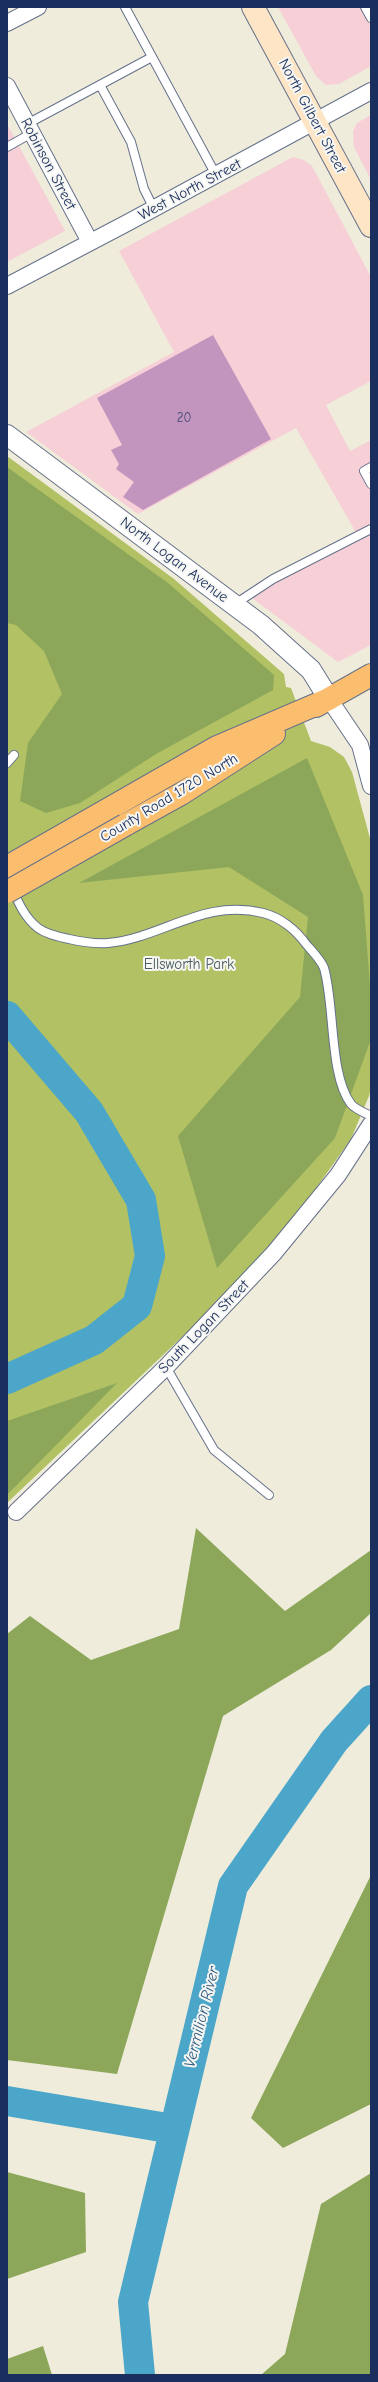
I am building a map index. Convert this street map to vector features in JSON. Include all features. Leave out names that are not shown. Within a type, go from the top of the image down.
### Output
[{"type":"main road","name":"North Gilbert Street","points":[[253,7],[371,224]]},
{"type":"main road","name":"County Road 1720 North","points":[[7,892],[181,794],[329,698],[371,675]]},
{"type":"main road","name":"County Road 1720 North","points":[[7,867],[217,747],[329,698]]},
{"type":"street","points":[[7,23],[38,7]]},
{"type":"street","name":"Robinson Street","points":[[7,86],[90,242]]},
{"type":"street","name":"West North Street","points":[[7,286],[216,176],[371,91]]},
{"type":"street","name":"North Logan Avenue","points":[[7,435],[234,605],[311,670],[329,698]]},
{"type":"street","points":[[329,698],[360,745],[371,786]]},
{"type":"street","name":"South Logan Street","points":[[16,1512],[166,1367],[274,1253],[338,1175],[371,1124]]},
{"type":"lane","points":[[125,7],[216,176]]},
{"type":"lane","points":[[365,7],[371,18]]},
{"type":"lane","points":[[7,147],[29,129],[100,85],[152,58]]},
{"type":"lane","points":[[100,85],[131,142],[144,189],[154,209]]},
{"type":"lane","points":[[371,467],[364,471],[371,484]]},
{"type":"lane","points":[[234,605],[273,579],[371,529]]},
{"type":"lane","points":[[7,763],[14,755]]},
{"type":"lane","points":[[7,876],[22,910],[38,928],[58,937],[85,943],[109,943],[140,935],[181,920],[226,909],[264,913],[296,930],[323,966],[331,1003],[336,1061],[344,1092],[351,1105],[371,1116]]},
{"type":"lane","points":[[166,1367],[214,1450],[268,1495]]},
{"type":"shaded area","points":[[278,7],[371,7],[371,66],[339,84],[326,85],[316,76]]},
{"type":"shaded area","points":[[371,115],[371,180],[354,147],[353,131],[357,123]]},
{"type":"shaded area","points":[[7,124],[65,231],[7,262]]},
{"type":"shaded area","points":[[293,157],[304,160],[312,166],[371,277],[371,381],[326,405],[350,451],[371,440],[371,645],[338,662],[248,595],[358,536],[296,428],[138,514],[26,432],[174,352],[119,251]]},
{"type":"green space","name":"Ellsworth Park","points":[[7,456],[174,579],[284,674],[286,687],[291,688],[311,741],[330,747],[344,757],[352,772],[371,842],[371,1088],[351,1139],[292,1222],[199,1321],[7,1503]]},
{"type":"green space","points":[[7,467],[168,583],[274,675],[273,690],[156,754],[80,803],[46,813],[20,801],[28,743],[62,694],[44,651],[16,625],[7,623]]},
{"type":"green space","points":[[307,758],[363,895],[371,999],[371,1039],[335,1138],[217,1268],[178,1136],[300,997],[308,917],[229,867],[79,883]]},
{"type":"green space","points":[[117,1383],[7,1495],[7,1421]]},
{"type":"green space","points":[[196,1528],[285,1611],[371,1550],[371,1613],[331,1650],[223,1716],[117,2074],[7,2060],[7,1634],[30,1616],[91,1660],[179,1629]]},
{"type":"green space","points":[[371,1875],[371,2104],[283,2148],[251,2118]]},
{"type":"green space","points":[[7,2172],[85,2193],[86,2252],[7,2279]]},
{"type":"green space","points":[[371,2173],[371,2375],[261,2375],[285,2354],[321,2204]]},
{"type":"green space","points":[[43,2346],[52,2375],[7,2375],[7,2359]]},
{"type":"building","points":[[213,335],[271,439],[143,510],[123,497],[134,482],[116,469],[119,464],[111,450],[122,445],[97,398]]},
{"type":"waterway","points":[[7,1016],[89,1112],[141,1200],[150,1256],[137,1306],[94,1340],[7,1379]]},
{"type":"waterway","name":"Vermilion River","points":[[140,2375],[133,2302],[233,1886],[334,1741],[371,1700]]},
{"type":"waterway","points":[[7,2101],[173,2129]]}]
